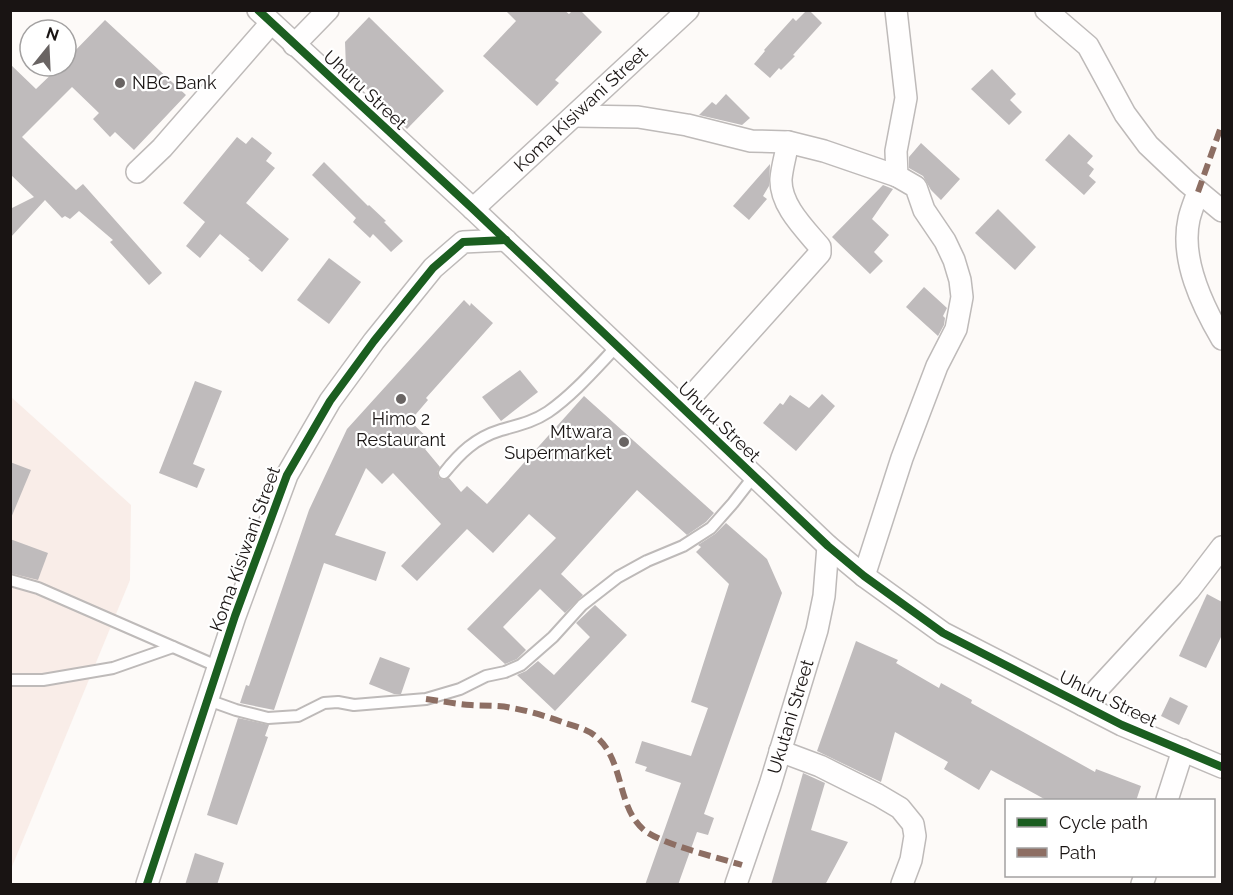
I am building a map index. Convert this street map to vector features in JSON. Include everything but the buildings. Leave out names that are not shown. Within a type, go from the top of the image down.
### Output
[{"type":"street","points":[[294,45],[328,10]]},
{"type":"street","name":"Koma Kisiwani Street","points":[[473,208],[688,10]]},
{"type":"street","points":[[896,10],[906,98],[896,151],[897,176]]},
{"type":"street","points":[[1046,10],[1088,46],[1125,114],[1149,145],[1222,212]]},
{"type":"street","points":[[137,172],[162,148],[264,17]]},
{"type":"street","name":"Uhuru Street","points":[[264,17],[473,208],[828,546],[864,576],[943,633],[1122,725],[1222,767]]},
{"type":"street","points":[[575,116],[638,117],[687,125],[751,141],[788,142],[834,154],[897,176],[916,188],[924,210],[945,241],[954,260],[963,297],[956,329],[937,366],[902,458],[864,576]]},
{"type":"street","points":[[682,407],[820,254],[820,247],[790,209],[782,187],[788,142]]},
{"type":"street","points":[[1198,192],[1189,220],[1187,245],[1194,277],[1207,313],[1222,339]]},
{"type":"street","name":"Koma Kisiwani Street","points":[[147,885],[235,616],[287,475],[330,401],[374,341],[433,268],[462,242],[506,240]]},
{"type":"street","name":"Ukutani Street","points":[[735,885],[780,751],[817,630],[824,596],[828,546]]},
{"type":"street","points":[[1083,705],[1189,590],[1222,547]]},
{"type":"street","points":[[1168,799],[1183,750]]},
{"type":"street","points":[[780,751],[830,771],[900,808],[913,824],[915,836],[911,860],[902,885]]},
{"type":"lane","points":[[444,473],[461,452],[478,440],[500,430],[524,424],[548,411],[572,392],[618,345]]},
{"type":"lane","points":[[208,700],[268,718],[298,716],[324,703],[338,702],[354,705],[426,699],[460,688],[486,676],[505,672],[521,665],[553,637],[582,605],[618,577],[647,561],[683,546],[711,528],[754,476]]},
{"type":"lane","points":[[10,580],[38,588],[219,667]]},
{"type":"lane","points":[[10,680],[43,680],[113,668],[173,647]]},
{"type":"shaded area","points":[[11,397],[131,505],[130,580],[11,869]]},
{"type":"marked path","points":[[1198,192],[1222,124]]},
{"type":"marked path","points":[[426,699],[519,709],[587,731],[604,745],[611,756],[629,809],[644,830],[676,845],[742,865]]},
{"type":"cycle path","points":[[258,10],[473,209],[828,546],[864,576],[943,633],[1122,725],[1222,767]]},
{"type":"cycle path","points":[[147,884],[235,616],[287,475],[330,401],[374,341],[433,268],[463,242],[506,240]]},
{"type":"place","name":"NBC Bank","points":[[120,83]]},
{"type":"place","name":"Himo 2 Restaurant","points":[[401,399]]},
{"type":"place","name":"Mtwara Supermarket","points":[[624,442]]}]
